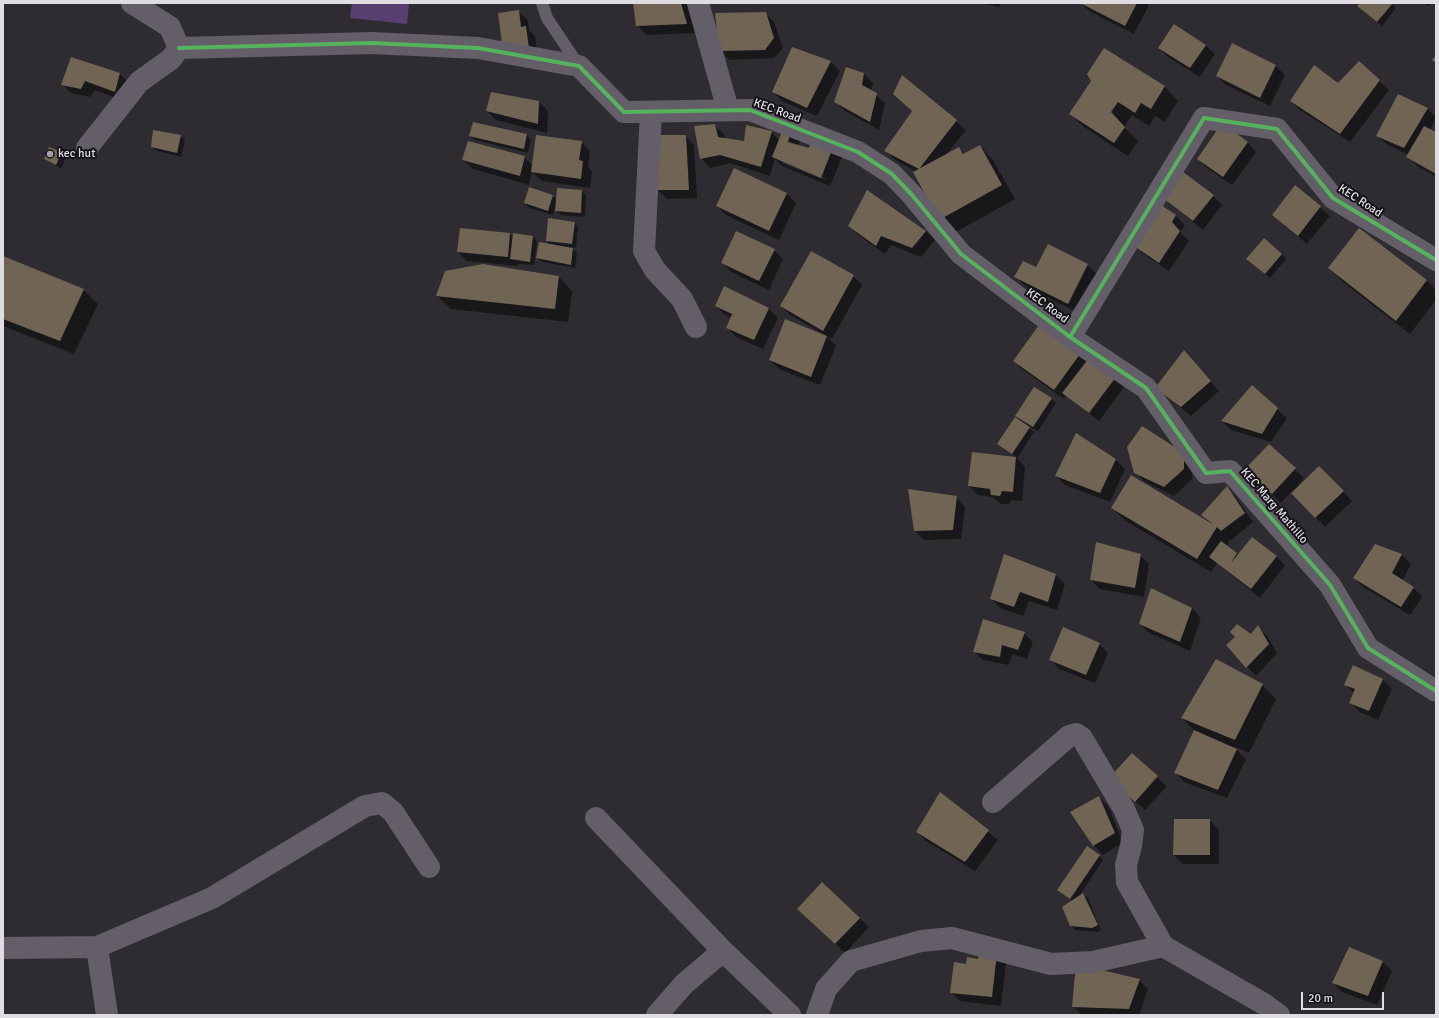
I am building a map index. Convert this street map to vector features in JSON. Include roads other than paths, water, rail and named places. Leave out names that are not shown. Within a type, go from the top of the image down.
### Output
[{"type":"street","points":[[132,3],[170,27],[179,48]]},
{"type":"street","points":[[698,3],[728,110]]},
{"type":"street","points":[[179,48],[372,43],[478,48],[579,66]]},
{"type":"street","points":[[87,148],[139,82],[171,59],[179,48]]},
{"type":"street","name":"KEC Road","points":[[579,66],[624,112],[750,110],[858,152],[892,174],[912,195],[961,254],[1070,337],[1204,118],[1277,129],[1333,198],[1436,260]]},
{"type":"street","points":[[651,112],[644,251],[655,270],[682,299],[696,327]]},
{"type":"street","name":"KEC Marg Mathillo","points":[[1070,337],[1146,388],[1206,473],[1230,471],[1330,586],[1368,648],[1436,691]]},
{"type":"street","points":[[992,802],[1069,736],[1076,734],[1082,738],[1124,809],[1133,830],[1132,846],[1126,865],[1127,882],[1163,946],[1264,1004],[1279,1015]]},
{"type":"street","points":[[3,948],[97,946],[212,898],[365,806],[382,803],[393,812],[429,867]]},
{"type":"street","points":[[596,818],[723,951],[790,1015]]},
{"type":"street","points":[[817,1015],[826,989],[851,961],[921,940],[952,938],[1051,964],[1093,962],[1163,946]]},
{"type":"street","points":[[97,946],[107,1015]]},
{"type":"street","points":[[657,1015],[684,984],[723,951]]},
{"type":"lane","points":[[542,3],[547,18],[579,66]]},
{"type":"place","name":"kec hut","points":[[50,154]]}]
